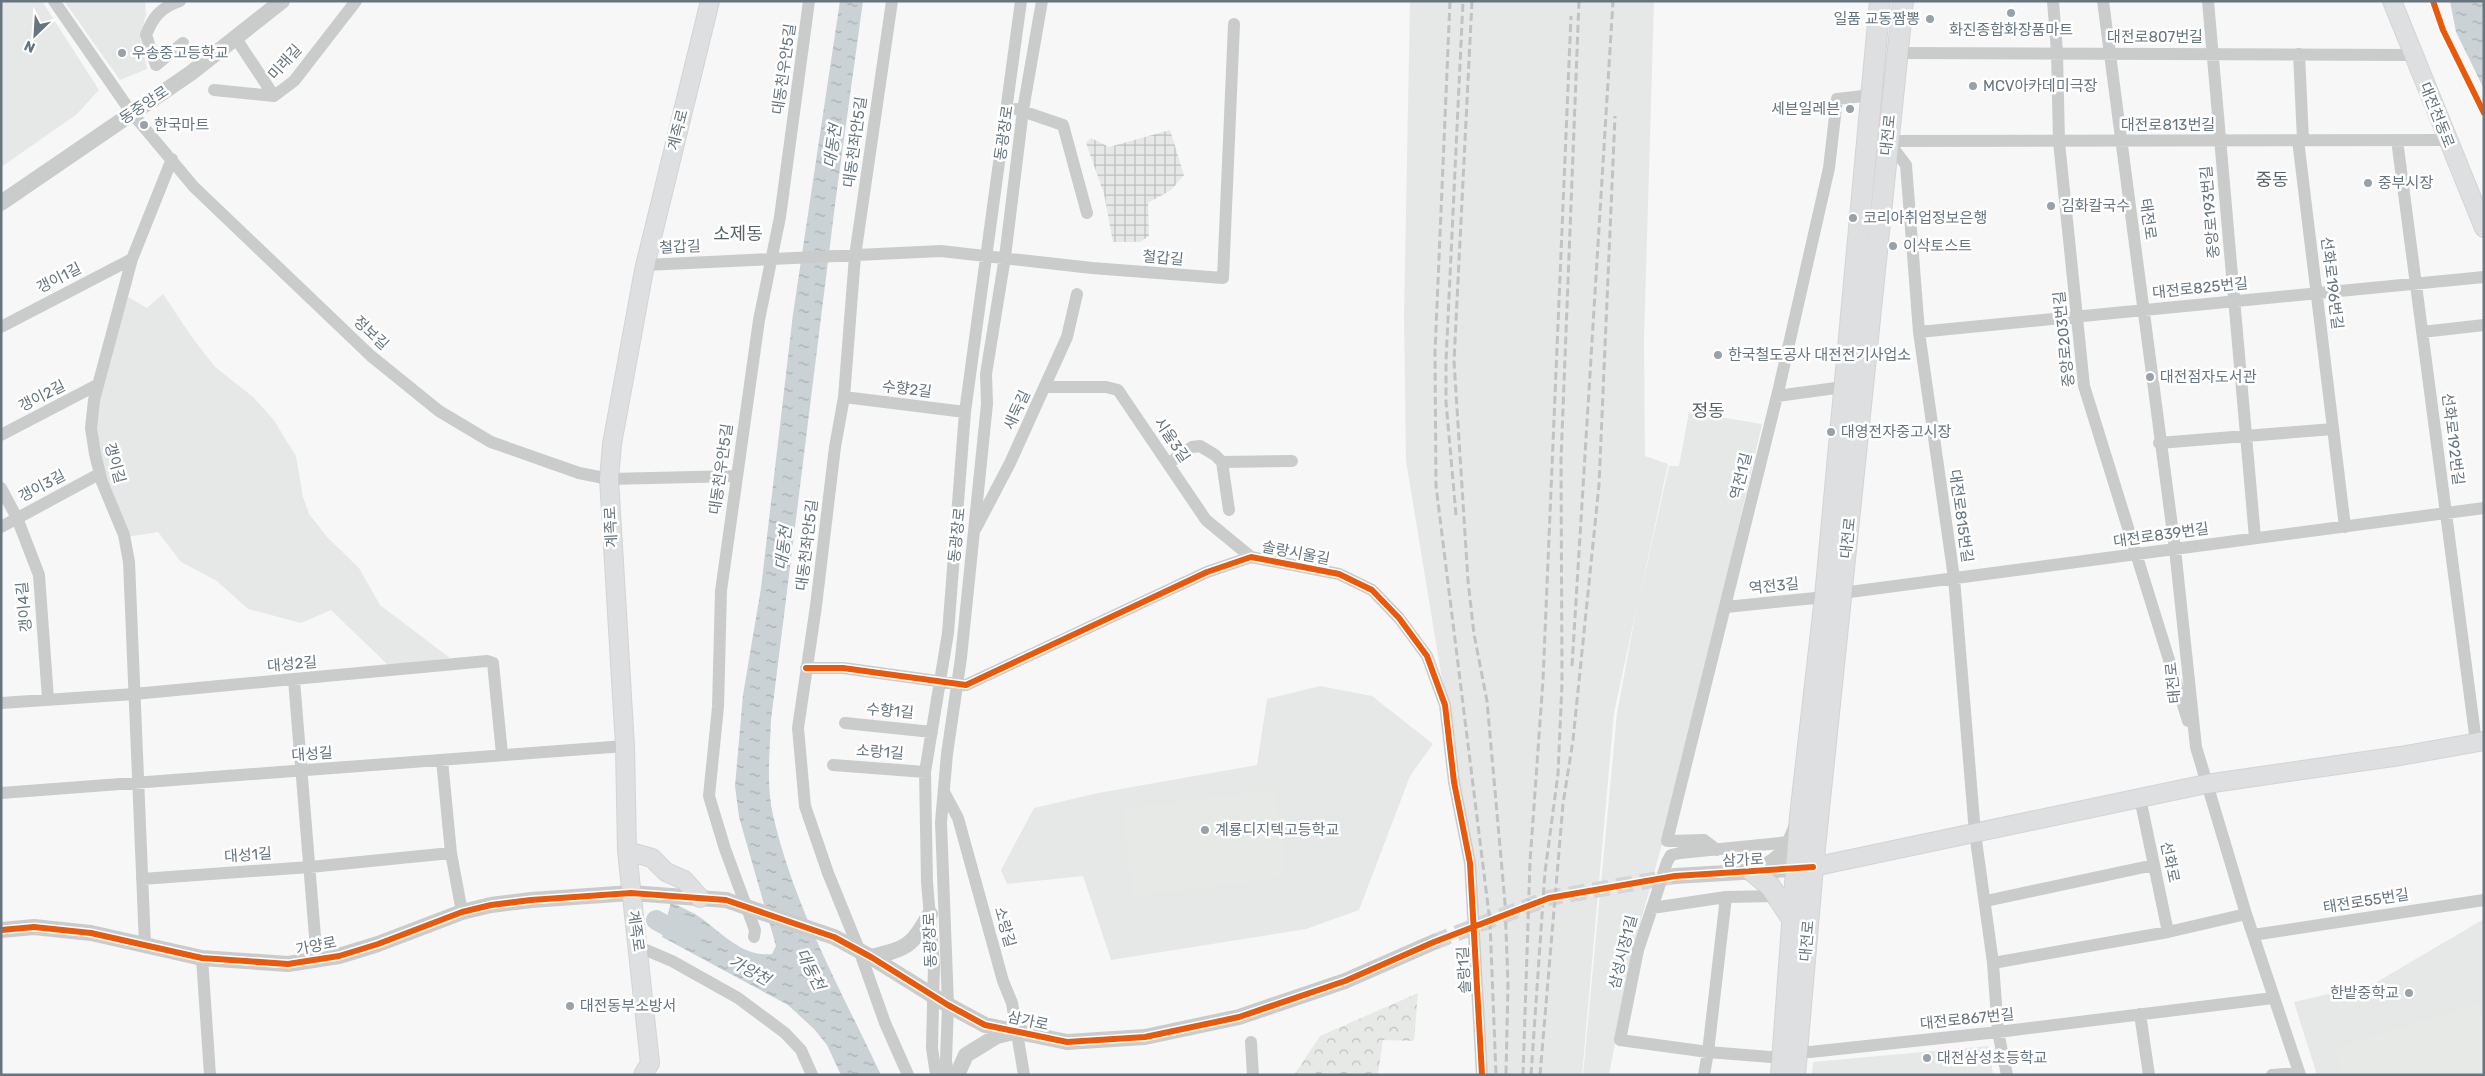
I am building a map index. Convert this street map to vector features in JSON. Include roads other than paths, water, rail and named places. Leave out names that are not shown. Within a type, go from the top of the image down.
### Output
[{"type":"main road","name":"계족로","points":[[652,1071],[627,851],[624,746],[609,479],[612,444],[645,265],[710,1]]},
{"type":"main road","points":[[1874,1],[1876,49]]},
{"type":"main road","name":"대전로","points":[[1795,1075],[1787,1061],[1792,920],[1805,868],[1800,816],[1833,595],[1843,386],[1880,1]]},
{"type":"main road","name":"대전로","points":[[1787,1061],[1833,595],[1903,1]]},
{"type":"main road","name":"대전천동로","points":[[2392,1],[2412,55],[2484,228]]},
{"type":"main road","points":[[1805,868],[2206,784],[2400,756],[2480,741]]},
{"type":"main road","points":[[627,851],[652,858],[666,872],[684,880],[700,898]]},
{"type":"main road","points":[[1753,872],[1770,886],[1792,920]]},
{"type":"street","name":"정보길","points":[[54,1],[131,112],[194,187],[364,349],[422,399],[491,442],[579,473],[609,479],[736,476]]},
{"type":"street","points":[[180,1],[170,5],[153,17],[146,35],[156,64],[183,43]]},
{"type":"street","name":"동중앙로","points":[[1,203],[131,112],[191,73],[282,1]]},
{"type":"street","name":"미래길","points":[[214,90],[274,96],[294,81],[356,1]]},
{"type":"street","name":"대동천우안5길","points":[[754,938],[755,930],[709,796],[718,707],[721,591],[759,320],[775,258],[809,1]]},
{"type":"street","name":"대동천좌안5길","points":[[892,1],[852,256],[844,397],[835,447],[816,606],[798,728],[805,806],[828,874],[858,948],[885,1023],[908,1075]]},
{"type":"street","name":"동광장로","points":[[936,1075],[932,1048],[934,964],[927,882],[925,772],[948,633],[965,412],[1021,1]]},
{"type":"street","name":"동광장로","points":[[948,1075],[946,1060],[948,1005],[941,822],[956,684],[961,658],[987,404],[986,374],[1005,257],[1024,110],[1042,1]]},
{"type":"street","name":"중앙로203번길","points":[[2053,1],[2057,52],[2059,142],[2084,386],[2196,747]]},
{"type":"street","name":"태전로","points":[[2103,1],[2145,310],[2159,442],[2175,549],[2196,747],[2252,934],[2299,1074],[2272,1075]]},
{"type":"street","name":"중앙로193번길","points":[[2208,1],[2255,538]]},
{"type":"street","name":"철갑길","points":[[645,265],[941,251],[1092,268],[1223,278],[1234,24]]},
{"type":"street","points":[[235,37],[274,96]]},
{"type":"street","name":"대전로807번길","points":[[1897,53],[2109,52],[2412,55]]},
{"type":"street","name":"선화로196번길","points":[[2299,54],[2301,140],[2345,527]]},
{"type":"street","name":"역전1길","points":[[1717,850],[1704,840],[1667,842],[1777,396],[1829,168],[1836,99],[1872,96]]},
{"type":"street","points":[[1006,107],[1024,110],[1063,126],[1087,213]]},
{"type":"street","name":"선화로192번길","points":[[2397,140],[2446,513],[2480,741]]},
{"type":"street","name":"대전로813번길","points":[[1888,141],[2448,140]]},
{"type":"street","name":"대전로815번길","points":[[1888,141],[1906,165],[1919,332],[1954,578],[1976,833],[1993,963],[1998,1032],[2007,1075]]},
{"type":"street","name":"갱이길","points":[[137,784],[129,562],[124,535],[99,474],[91,428],[97,385],[132,259],[172,159]]},
{"type":"street","name":"갱이1길","points":[[1,327],[132,259]]},
{"type":"street","name":"대전로825번길","points":[[1919,332],[2484,277]]},
{"type":"street","name":"새둑길","points":[[973,535],[1046,387],[1067,337],[1077,294]]},
{"type":"street","points":[[2422,332],[2484,325]]},
{"type":"street","name":"갱이2길","points":[[1,435],[97,385]]},
{"type":"street","points":[[1777,396],[1843,386]]},
{"type":"street","name":"시울3길","points":[[1046,387],[1106,387],[1118,390],[1206,520],[1251,557]]},
{"type":"street","name":"수향2길","points":[[844,397],[965,412]]},
{"type":"street","points":[[2159,442],[2333,429]]},
{"type":"street","points":[[1168,462],[1192,448],[1200,446],[1215,454],[1222,462],[1229,510]]},
{"type":"street","points":[[1222,462],[1292,461]]},
{"type":"street","name":"갱이3길","points":[[1,527],[99,474]]},
{"type":"street","name":"갱이4길","points":[[1,488],[17,518],[39,575],[48,699]]},
{"type":"street","name":"대전로839번길","points":[[1833,595],[2484,508]]},
{"type":"street","name":"솔랑시울길","points":[[806,668],[843,668],[966,685],[1207,572],[1251,557],[1339,574],[1372,590],[1399,618],[1427,656],[1445,705],[1454,782],[1470,863]]},
{"type":"street","name":"역전3길","points":[[1726,607],[1833,595]]},
{"type":"street","name":"대성2길","points":[[2,702],[134,694],[487,660],[493,663],[502,754]]},
{"type":"street","points":[[294,680],[303,771],[316,961]]},
{"type":"street","name":"수향1길","points":[[845,723],[932,732]]},
{"type":"street","name":"대성길","points":[[1,793],[624,746]]},
{"type":"street","points":[[442,760],[451,853],[462,912]]},
{"type":"street","name":"소랑1길","points":[[833,765],[925,772]]},
{"type":"street","points":[[137,784],[145,945]]},
{"type":"street","name":"소랑길","points":[[944,792],[958,818],[1003,981],[1012,1003],[1024,1075]]},
{"type":"street","name":"선화로","points":[[2140,798],[2168,932]]},
{"type":"street","name":"삼가로","points":[[1753,872],[1776,861],[1789,842],[1800,816]]},
{"type":"street","points":[[1652,908],[1666,862],[1671,855],[1789,842]]},
{"type":"street","name":"대성1길","points":[[142,879],[310,867],[451,853]]},
{"type":"street","name":"솔랑1길","points":[[1470,863],[1482,1075]]},
{"type":"street","points":[[1986,901],[2154,865]]},
{"type":"street","name":"삼가로","points":[[1675,876],[1805,868]]},
{"type":"street","name":"삼가로","points":[[631,893],[726,900],[834,938],[871,957],[948,1005],[985,1025],[1068,1042],[1145,1037],[1239,1017],[1345,981],[1434,942]]},
{"type":"street","name":"가양로","points":[[1,930],[34,927],[82,932],[202,958],[288,964],[316,961],[378,944],[462,912],[491,905],[531,900],[631,893]]},
{"type":"street","name":"삼성시장1길","points":[[1620,1040],[1638,950],[1652,908],[1726,897],[1777,896]]},
{"type":"street","points":[[1704,1075],[1726,897]]},
{"type":"street","name":"태전로55번길","points":[[2252,934],[2484,900]]},
{"type":"street","points":[[871,957],[897,951],[915,940],[930,914]]},
{"type":"street","points":[[1993,963],[2168,932],[2246,914]]},
{"type":"street","points":[[639,947],[672,961],[738,998],[785,1032],[801,1050],[812,1075]]},
{"type":"street","points":[[202,958],[210,1075]]},
{"type":"street","name":"대전로867번길","points":[[1620,1040],[1787,1061],[1810,1052],[1998,1032],[2273,998]]},
{"type":"street","points":[[2140,1014],[2149,1075]]},
{"type":"street","points":[[957,1075],[966,1055],[997,1036],[1016,1032]]},
{"type":"street","points":[[1251,1042],[1253,1075]]},
{"type":"water","name":"대동천","points":[[840,1],[863,1],[836,197],[771,720],[769,780],[773,815],[793,882],[820,948],[881,1075],[841,1075],[827,1045],[814,1029],[788,1005],[662,937],[671,902],[695,914],[731,941],[750,952],[772,954],[776,946],[739,817],[735,786],[743,695],[761,588],[793,314]]},
{"type":"water","points":[[2450,1],[2484,1],[2484,89],[2456,32]]},
{"type":"waterway","name":"가양천","points":[[656,920],[687,937]]},
{"type":"tunnel","points":[[1434,942],[1549,898],[1675,876]]},
{"type":"railway","points":[[1450,1],[1435,352],[1436,486],[1490,922],[1496,1075]]},
{"type":"railway","points":[[1456,515],[1446,402],[1446,361],[1463,1]]},
{"type":"railway","points":[[1472,1],[1454,361],[1468,581],[1474,634],[1487,701],[1505,903],[1508,984],[1506,1075]]},
{"type":"railway","points":[[1531,1075],[1545,872],[1558,774],[1562,683],[1561,460],[1579,1]]},
{"type":"railway","points":[[1572,666],[1613,1]]},
{"type":"railway","points":[[1523,1075],[1530,862],[1543,680],[1571,16]]},
{"type":"railway","points":[[1540,1075],[1563,804],[1573,740],[1599,485],[1615,116]]},
{"type":"place","name":"화진종합화장품마트","points":[[2011,13]]},
{"type":"place","name":"일품 교동짬뽕","points":[[1930,19]]},
{"type":"place","name":"우송중고등학교","points":[[122,53]]},
{"type":"place","name":"MCV아카데미극장","points":[[1973,86]]},
{"type":"place","name":"세븐일레븐","points":[[1850,109]]},
{"type":"place","name":"한국마트","points":[[144,125]]},
{"type":"place","name":"중부시장","points":[[2368,183]]},
{"type":"place","name":"김화칼국수","points":[[2051,206]]},
{"type":"place","name":"코리아취업정보은행","points":[[1853,218]]},
{"type":"place","name":"이삭토스트","points":[[1893,246]]},
{"type":"place","name":"한국철도공사 대전전기사업소","points":[[1718,355]]},
{"type":"place","name":"대전점자도서관","points":[[2150,377]]},
{"type":"place","name":"대영전자중고시장","points":[[1831,432]]},
{"type":"place","name":"계룡디지텍고등학교","points":[[1205,830]]},
{"type":"place","name":"한밭중학교","points":[[2409,993]]},
{"type":"place","name":"대전동부소방서","points":[[570,1006]]},
{"type":"place","name":"대전삼성초등학교","points":[[1927,1058]]},
{"type":"district","name":"중동","points":[[2272,180]]},
{"type":"district","name":"소제동","points":[[738,234]]},
{"type":"district","name":"정동","points":[[1708,411]]}]
